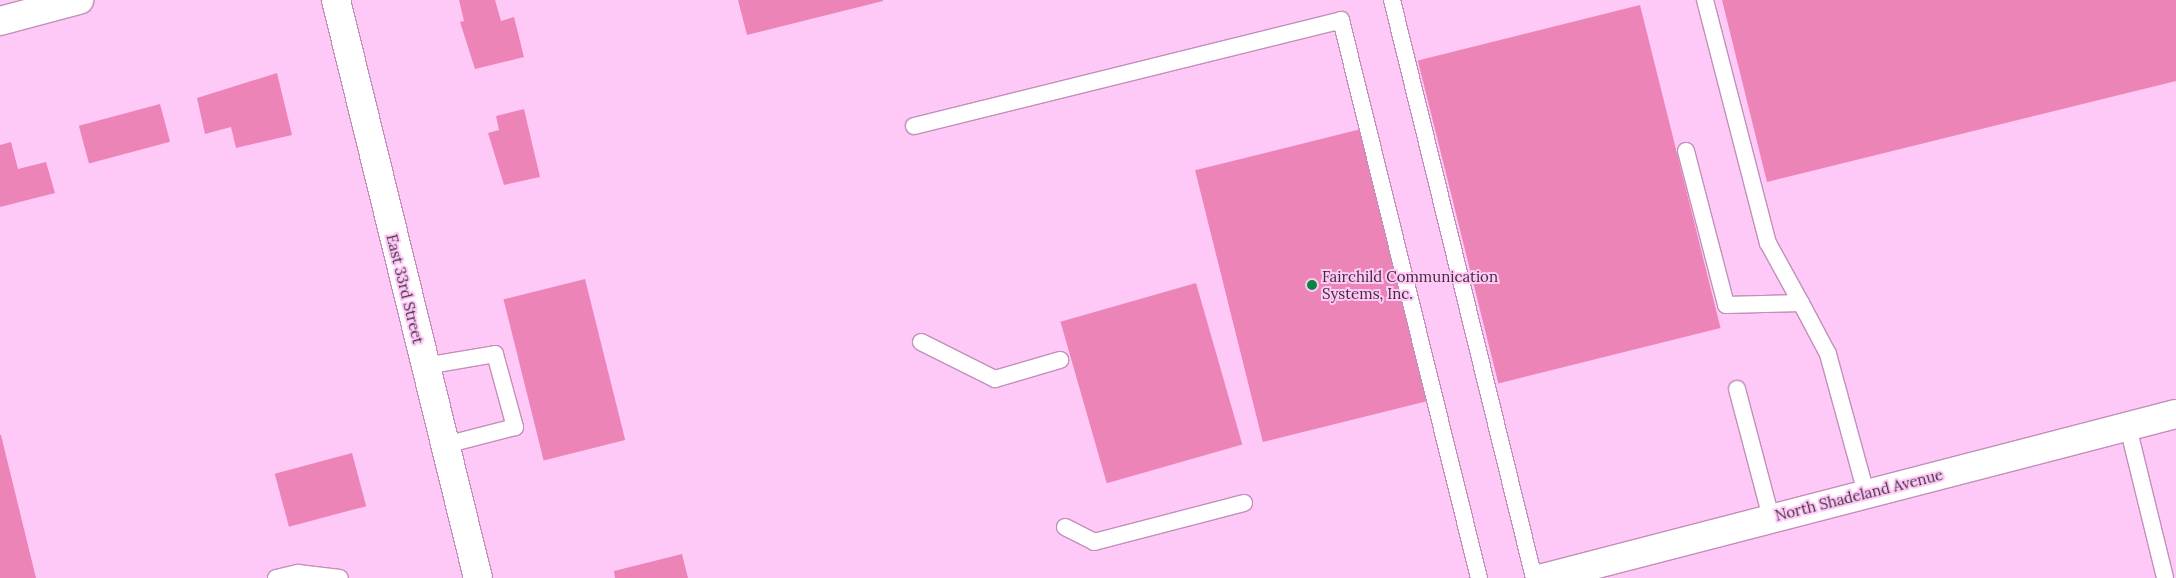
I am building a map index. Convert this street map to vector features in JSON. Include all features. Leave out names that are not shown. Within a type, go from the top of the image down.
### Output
[{"type":"street","points":[[0,21],[78,0]]},
{"type":"street","name":"East 33rd Street","points":[[336,0],[478,578]]},
{"type":"street","name":"North Shadeland Avenue","points":[[1543,578],[2176,414]]},
{"type":"lane","points":[[1392,0],[1534,578]]},
{"type":"lane","points":[[1705,0],[1768,243],[1828,354],[1866,493]]},
{"type":"lane","points":[[914,126],[1340,20],[1479,578]]},
{"type":"lane","points":[[1686,151],[1726,305],[1801,303]]},
{"type":"lane","points":[[921,342],[995,379],[1060,360]]},
{"type":"lane","points":[[425,366],[495,354],[515,426],[445,445]]},
{"type":"lane","points":[[1737,389],[1771,518]]},
{"type":"lane","points":[[2128,426],[2165,578]]},
{"type":"lane","points":[[1065,527],[1094,542],[1244,503]]},
{"type":"lane","points":[[276,578],[298,573],[340,578]]},
{"type":"building","points":[[459,0],[495,0],[501,21],[514,17],[524,57],[475,69],[460,22],[464,21]]},
{"type":"building","points":[[738,0],[883,0],[883,1],[747,35]]},
{"type":"building","points":[[1722,0],[2176,0],[2176,81],[1767,182]]},
{"type":"building","points":[[1640,5],[1721,328],[1498,384],[1418,60]]},
{"type":"building","points":[[277,73],[292,135],[236,148],[231,127],[205,134],[197,98]]},
{"type":"building","points":[[160,104],[170,142],[89,163],[79,126]]},
{"type":"building","points":[[524,109],[540,177],[504,185],[488,133],[499,130],[496,116]]},
{"type":"building","name":"Fairchild Communication Systems, Inc.","points":[[1361,129],[1429,401],[1263,442],[1195,170]]},
{"type":"building","points":[[11,142],[18,169],[46,162],[55,193],[0,207],[0,145]]},
{"type":"building","points":[[585,279],[625,440],[544,460],[503,299]]},
{"type":"building","points":[[1196,283],[1242,444],[1107,483],[1060,322]]},
{"type":"building","points":[[1,435],[36,578],[0,578]]},
{"type":"building","points":[[352,453],[366,506],[289,527],[275,474]]},
{"type":"building","points":[[682,554],[688,578],[615,578],[614,571]]},
{"type":"place","name":"Fairchild Communication Systems, Inc.","points":[[1312,285]]}]
